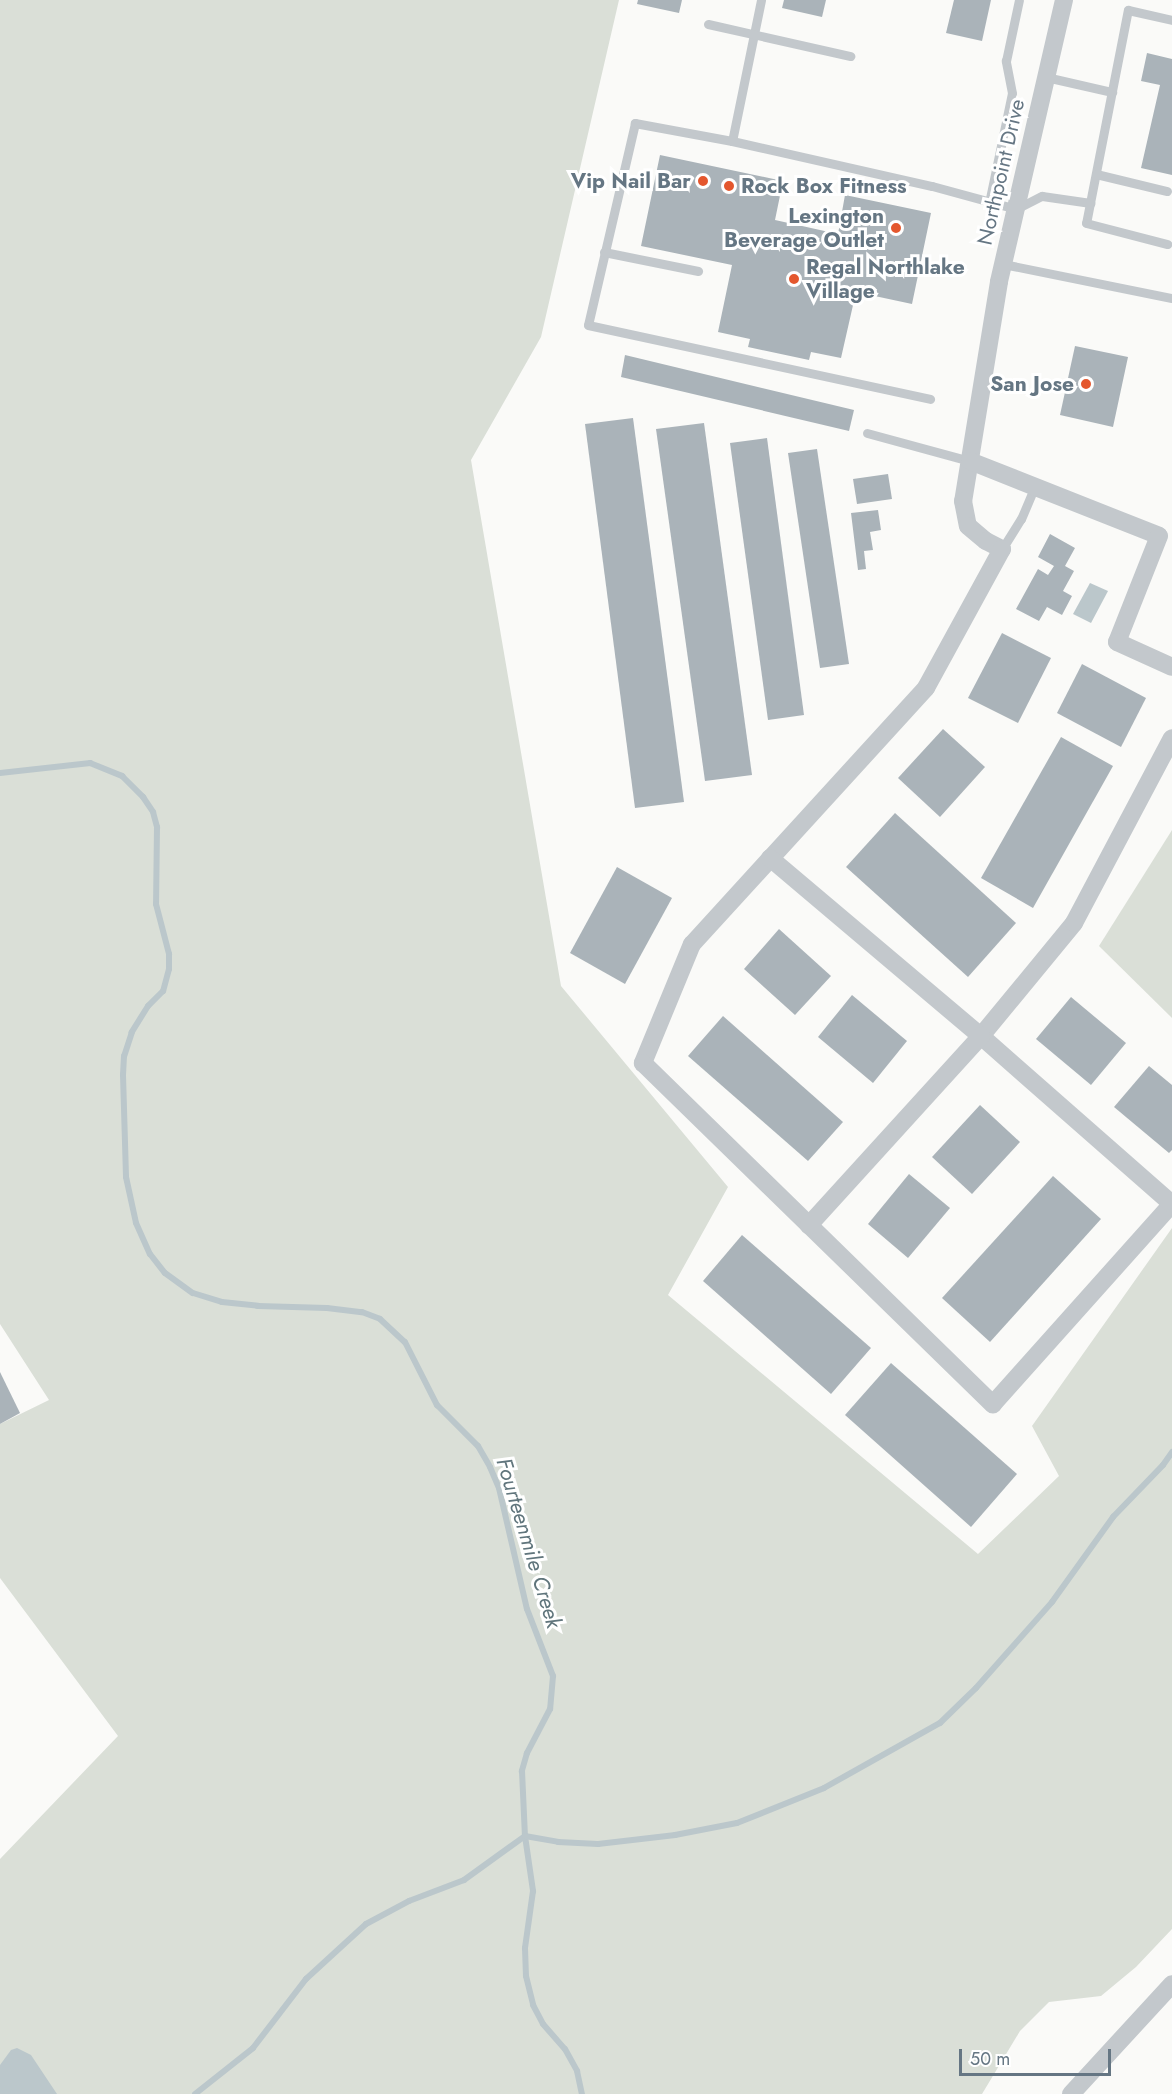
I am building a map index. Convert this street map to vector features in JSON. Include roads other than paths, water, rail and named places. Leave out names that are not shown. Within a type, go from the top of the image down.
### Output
[{"type":"street","name":"Northpoint Drive","points":[[1002,549],[986,541],[968,526],[963,501],[1003,264],[1064,0]]},
{"type":"street","points":[[970,460],[1159,536],[1117,642],[1172,667]]},
{"type":"street","points":[[770,858],[981,1036],[1172,1204],[993,1404],[642,1064],[692,944],[770,858],[926,688],[1002,549]]},
{"type":"street","points":[[809,1225],[981,1036],[1074,924],[1172,738]]},
{"type":"street","points":[[1071,2094],[1172,1984]]},
{"type":"lane","points":[[732,141],[761,0]]},
{"type":"lane","points":[[989,203],[1012,93],[1006,61],[1019,0]]},
{"type":"lane","points":[[1167,244],[1086,223],[1128,10],[1172,20]]},
{"type":"lane","points":[[708,24],[850,56]]},
{"type":"lane","points":[[1046,77],[1112,92]]},
{"type":"lane","points":[[930,399],[588,325],[635,123],[732,141],[932,186],[1016,209],[1042,196],[1090,203]]},
{"type":"lane","points":[[1096,174],[1167,191]]},
{"type":"lane","points":[[604,252],[699,271]]},
{"type":"lane","points":[[1003,264],[1172,298]]},
{"type":"lane","points":[[867,434],[970,460]]},
{"type":"lane","points":[[1002,549],[1022,519],[1035,486]]},
{"type":"waterway","name":"Fourteenmile Creek","points":[[0,773],[90,763],[122,776],[143,797],[153,812],[157,827],[156,904],[169,954],[169,969],[163,991],[148,1006],[132,1032],[124,1056],[123,1075],[126,1177],[136,1223],[150,1254],[165,1273],[193,1293],[222,1302],[258,1306],[327,1308],[362,1312],[380,1319],[405,1342],[437,1405],[478,1446],[490,1467],[499,1488],[527,1609],[553,1676],[550,1709],[527,1753],[522,1771],[525,1836],[533,1891],[525,1948],[526,1976],[533,2005],[543,2024],[565,2049],[577,2071],[582,2094]]},
{"type":"waterway","points":[[195,2094],[253,2048],[306,1979],[366,1924],[409,1901],[464,1880],[525,1836],[558,1842],[598,1844],[675,1835],[737,1823],[824,1788],[940,1723],[976,1688],[1052,1602],[1113,1517],[1163,1465],[1172,1452]]},
{"type":"place","name":"Vip Nail Bar","points":[[703,181]]},
{"type":"place","name":"Rock Box Fitness","points":[[729,186]]},
{"type":"place","name":"Lexington Beverage Outlet","points":[[896,228]]},
{"type":"place","name":"Regal Northlake Village","points":[[794,279]]},
{"type":"place","name":"San Jose","points":[[1086,384]]}]
